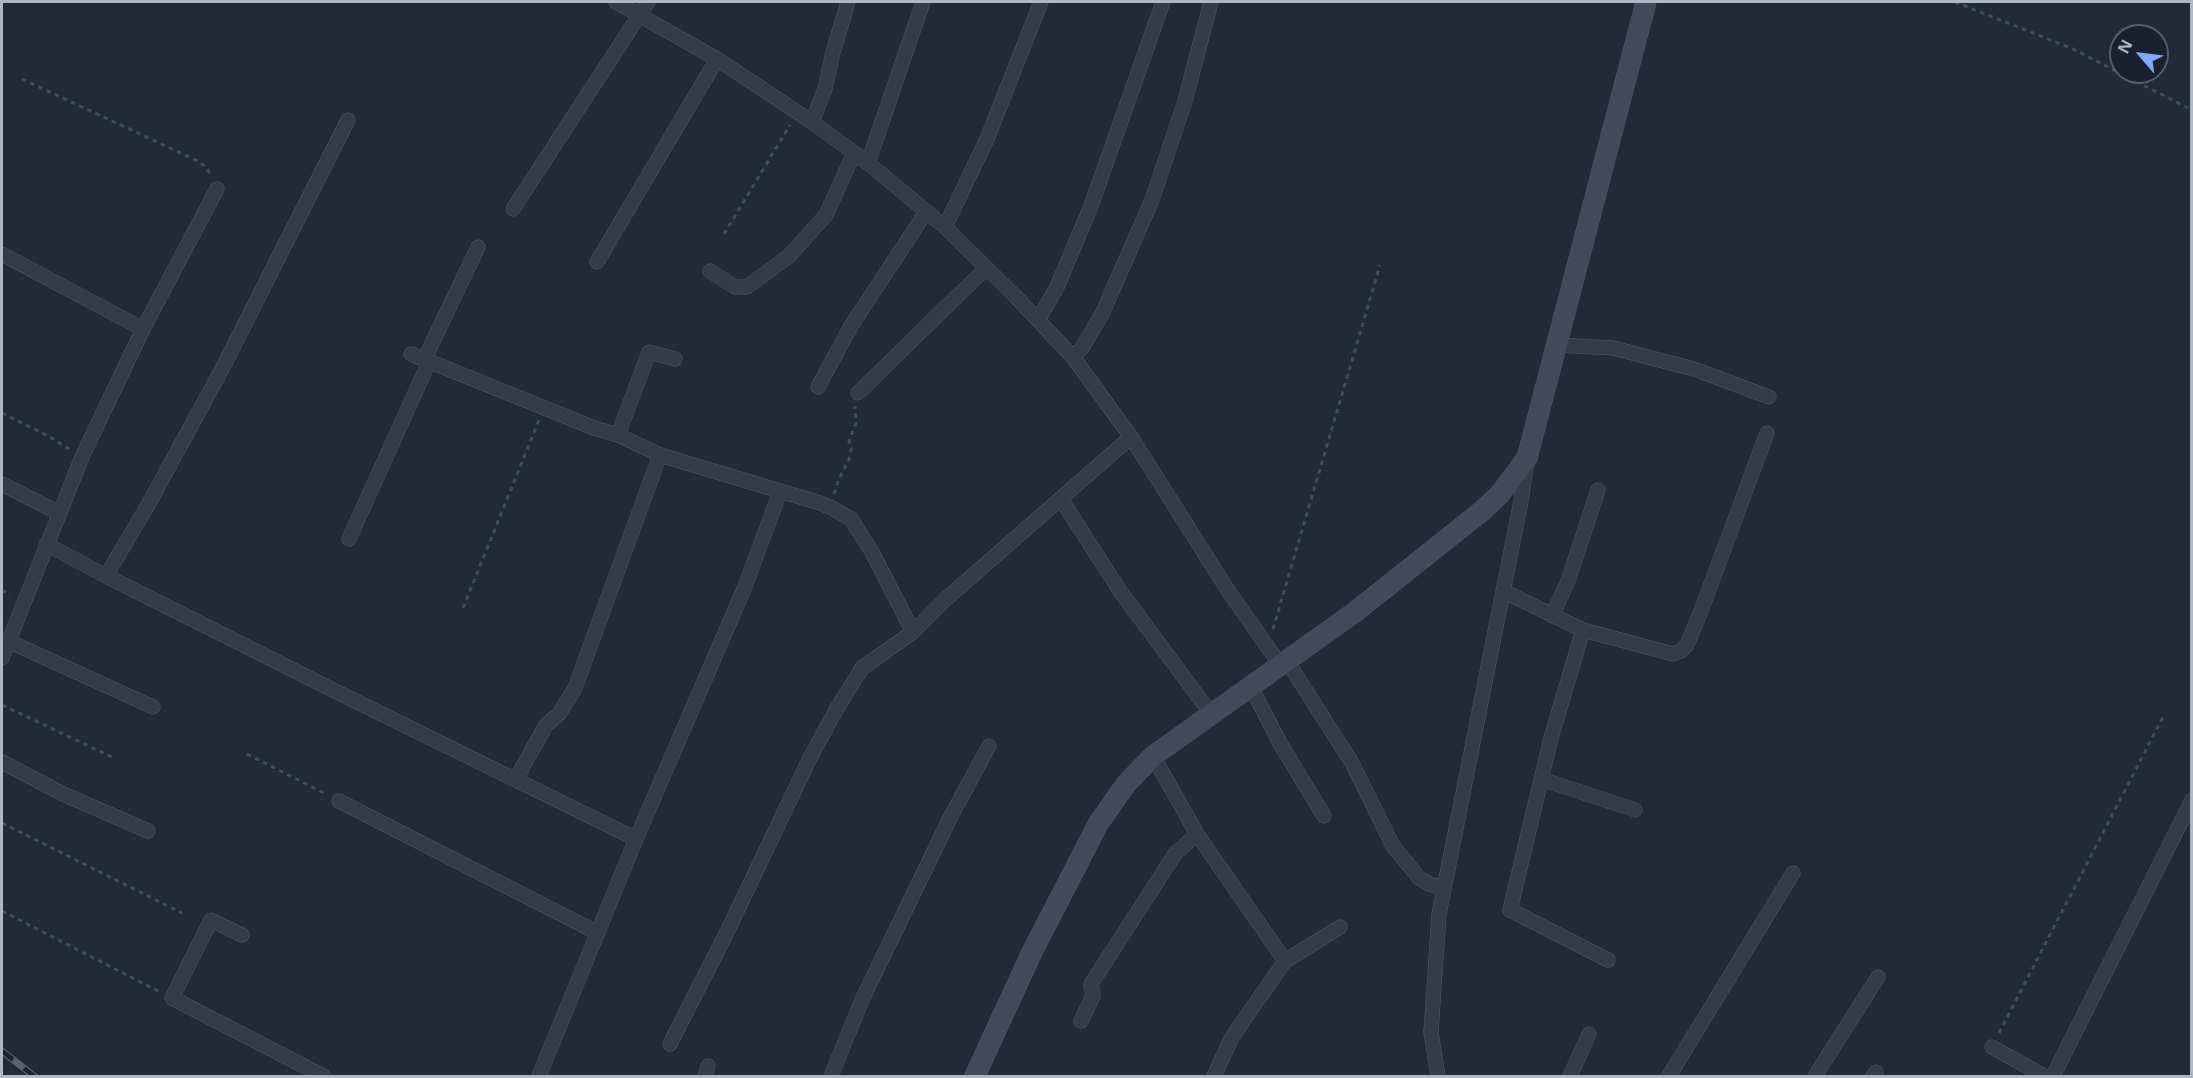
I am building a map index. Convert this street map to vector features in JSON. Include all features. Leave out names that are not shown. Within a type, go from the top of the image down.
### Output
[{"type":"main road","points":[[975,1077],[1032,952],[1098,824],[1126,784],[1153,756],[1284,664],[1482,512],[1500,494],[1527,458],[1646,2]]},
{"type":"street","points":[[616,2],[717,59],[812,122],[868,163],[945,227],[1073,357],[1131,437],[1229,592],[1284,664],[1352,763],[1393,846],[1419,878],[1443,888]]},
{"type":"street","points":[[513,208],[648,2]]},
{"type":"street","points":[[812,122],[825,89],[848,2]]},
{"type":"street","points":[[868,163],[922,2]]},
{"type":"street","points":[[945,227],[987,139],[1041,2]]},
{"type":"street","points":[[1038,320],[1057,287],[1091,206],[1163,2]]},
{"type":"street","points":[[1073,357],[1082,348],[1102,314],[1152,200],[1185,102],[1211,2]]},
{"type":"street","points":[[597,261],[717,59]]},
{"type":"street","points":[[106,576],[148,505],[221,371],[348,120]]},
{"type":"street","points":[[710,271],[735,287],[747,287],[789,256],[826,215],[854,153]]},
{"type":"street","points":[[153,707],[4,650],[80,462],[143,329],[217,189]]},
{"type":"street","points":[[818,387],[851,326],[927,212]]},
{"type":"street","points":[[350,539],[478,247]]},
{"type":"street","points":[[2,254],[143,329]]},
{"type":"street","points":[[858,393],[986,268]]},
{"type":"street","points":[[1556,345],[1613,348],[1694,369],[1769,397]]},
{"type":"street","points":[[618,435],[649,351],[675,359]]},
{"type":"street","points":[[411,354],[594,428],[618,435],[660,455],[820,502],[832,508],[851,519],[872,552],[913,632]]},
{"type":"street","points":[[1503,591],[1583,630],[1673,654],[1687,645],[1767,433]]},
{"type":"street","points":[[670,1044],[727,932],[810,758],[862,668],[913,632],[947,598],[1131,437]]},
{"type":"street","points":[[516,779],[546,725],[559,714],[575,688],[660,455]]},
{"type":"street","points":[[1438,1077],[1431,1032],[1439,914],[1521,501],[1527,458]]},
{"type":"street","points":[[2,484],[59,513]]},
{"type":"street","points":[[1552,616],[1568,581],[1598,489]]},
{"type":"street","points":[[539,1077],[636,838],[744,589],[780,492]]},
{"type":"street","points":[[1061,499],[1120,591],[1212,715]]},
{"type":"street","points":[[46,544],[106,576],[636,838]]},
{"type":"street","points":[[1583,630],[1541,779],[1510,910],[1608,960]]},
{"type":"street","points":[[1251,687],[1281,745],[1324,816]]},
{"type":"street","points":[[831,1077],[862,1000],[951,816],[989,746]]},
{"type":"street","points":[[1153,756],[1197,834],[1285,962]]},
{"type":"street","points":[[2,762],[63,794],[148,831]]},
{"type":"street","points":[[1541,779],[1635,810]]},
{"type":"street","points":[[2053,1077],[2192,800]]},
{"type":"street","points":[[339,801],[598,933]]},
{"type":"street","points":[[1081,1021],[1093,996],[1091,984],[1175,854],[1197,834]]},
{"type":"street","points":[[1669,1077],[1793,873]]},
{"type":"street","points":[[242,934],[211,920],[172,998],[323,1077]]},
{"type":"street","points":[[1214,1077],[1232,1037],[1285,962],[1340,927]]},
{"type":"street","points":[[1815,1077],[1878,977]]},
{"type":"street","points":[[1570,1077],[1589,1034]]},
{"type":"street","points":[[1992,1047],[2044,1077]]},
{"type":"path","points":[[1955,2],[2073,49],[2192,110]]},
{"type":"path","points":[[22,79],[200,162],[208,170],[217,189]]},
{"type":"path","points":[[724,234],[797,112]]},
{"type":"path","points":[[1271,636],[1380,265]]},
{"type":"path","points":[[832,508],[836,488],[849,459],[851,449],[849,441],[856,423],[855,401],[858,393]]},
{"type":"path","points":[[464,608],[544,408]]},
{"type":"path","points":[[2,413],[66,446],[80,462]]},
{"type":"path","points":[[2,705],[114,758]]},
{"type":"path","points":[[1992,1047],[2164,715]]},
{"type":"path","points":[[247,754],[339,801]]},
{"type":"path","points":[[2,824],[182,913]]},
{"type":"path","points":[[2,911],[172,998]]},
{"type":"railway","points":[[2,1051],[34,1076]]}]
